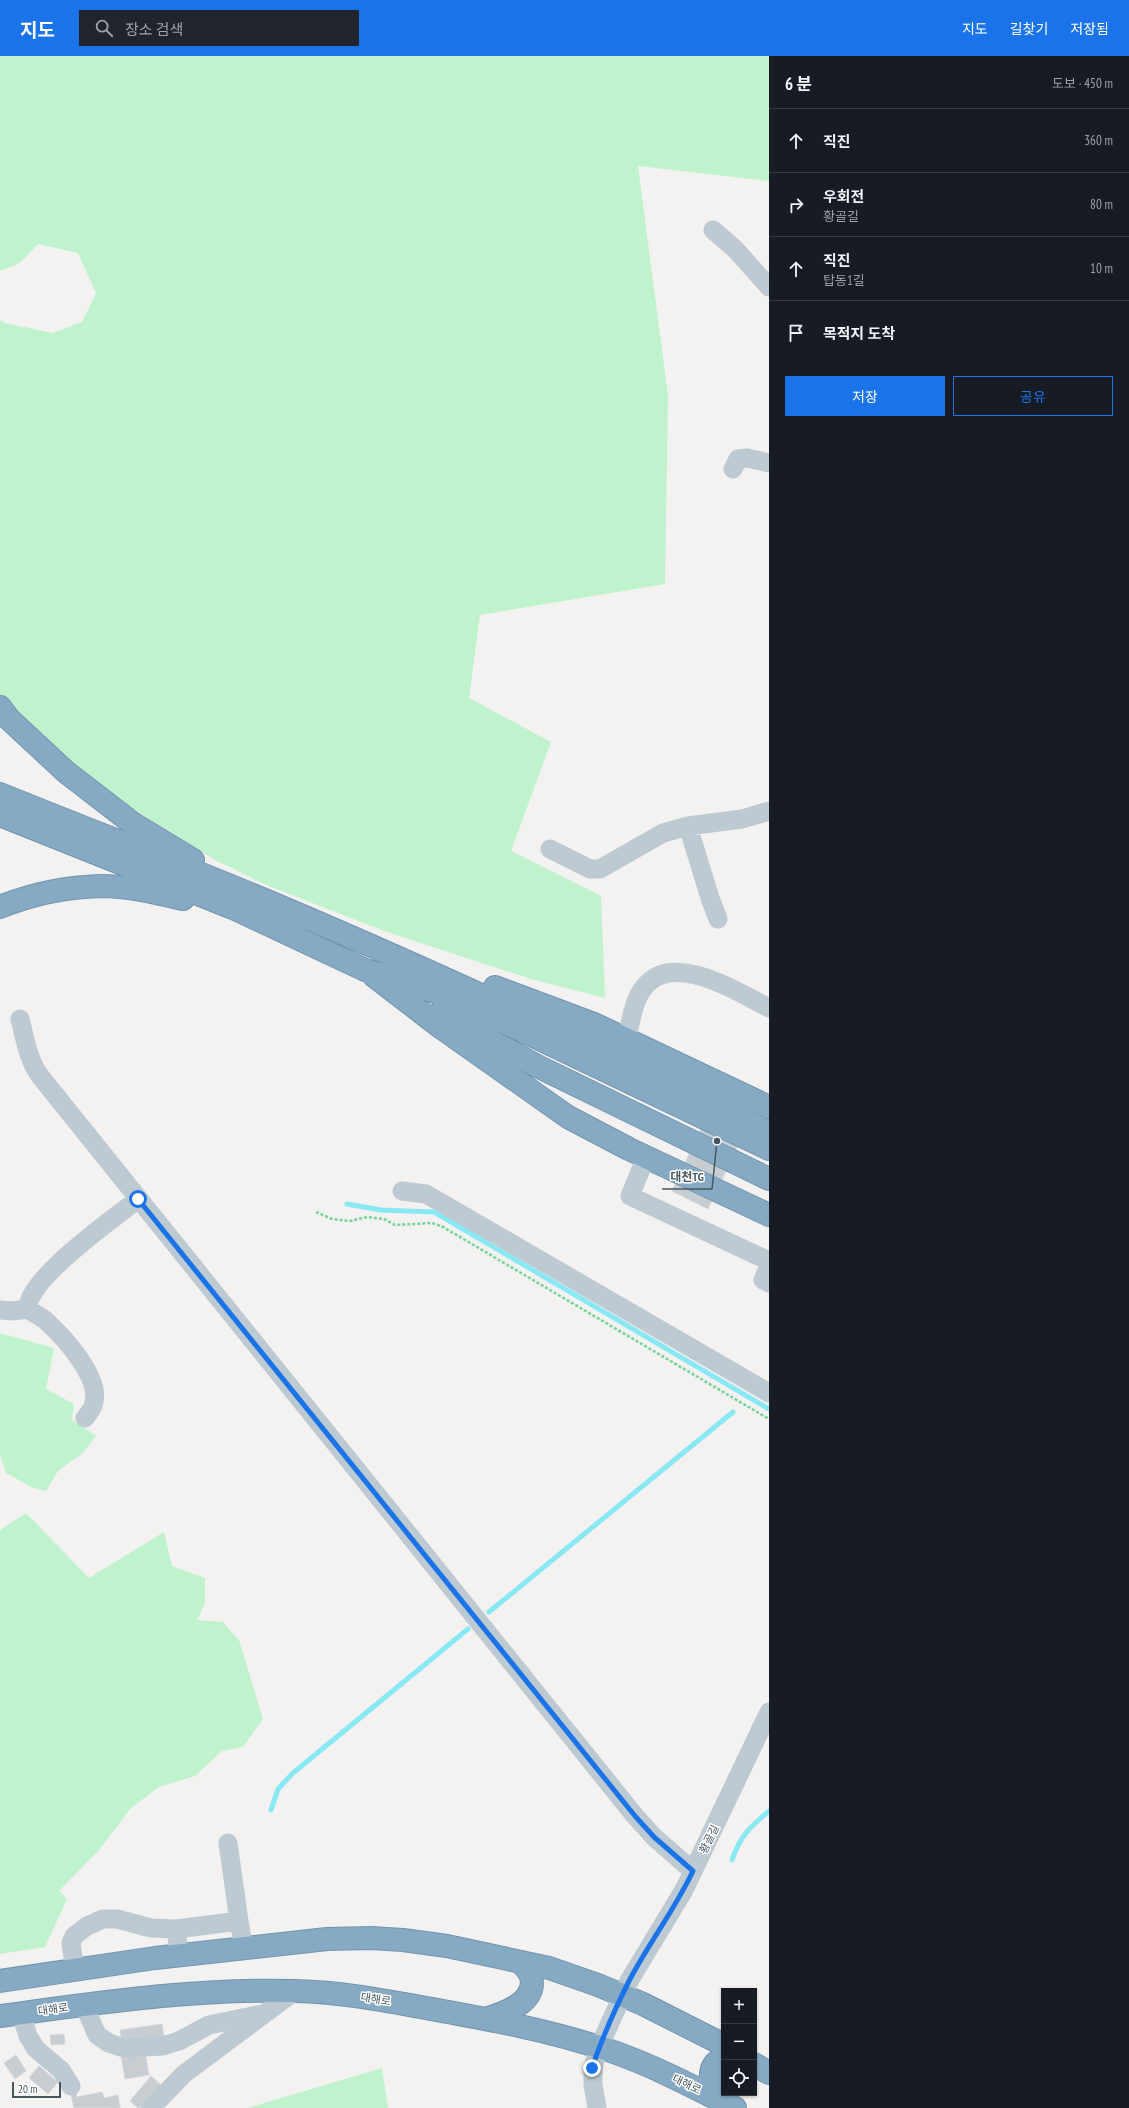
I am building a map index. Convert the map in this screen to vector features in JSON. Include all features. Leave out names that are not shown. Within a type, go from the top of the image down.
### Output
[{"type":"highway","points":[[0,707],[9,719],[66,772],[132,823],[238,900]]},
{"type":"highway","points":[[0,794],[238,900],[537,1066],[769,1179]]},
{"type":"highway","points":[[0,815],[404,961],[487,997],[769,1132]]},
{"type":"highway","points":[[0,907],[21,898],[62,890],[102,886],[238,900]]},
{"type":"highway","points":[[404,961],[463,975],[594,1024],[769,1106]]},
{"type":"highway","points":[[365,970],[408,982],[464,1003],[769,1149]]},
{"type":"highway","points":[[365,970],[439,1026],[568,1117],[646,1157],[769,1215]]},
{"type":"highway","points":[[0,1981],[178,1956],[327,1939],[371,1938],[403,1940],[447,1946],[549,1968],[622,1995],[721,2043]]},
{"type":"highway","points":[[485,2019],[508,2012],[524,2000],[531,1989],[531,1977],[521,1962]]},
{"type":"highway","name":"대해로","points":[[10,2015],[141,1998],[217,1992],[295,1991],[366,1997],[534,2029],[599,2048],[680,2080],[727,2104]]},
{"type":"highway","points":[[721,2060],[712,2068],[710,2081],[727,2104]]},
{"type":"highway","points":[[757,2066],[769,2073]]},
{"type":"street","points":[[713,230],[735,250],[769,287]]},
{"type":"street","points":[[733,469],[738,459],[747,458],[769,463]]},
{"type":"street","points":[[550,849],[590,869],[600,869],[663,833],[688,826],[742,819],[769,811]]},
{"type":"street","points":[[688,826],[718,919]]},
{"type":"street","points":[[627,1040],[640,991],[648,981],[666,973],[690,973],[701,976],[769,1008]]},
{"type":"street","points":[[20,1019],[34,1068],[635,1816],[654,1837],[693,1871]]},
{"type":"street","points":[[646,1157],[630,1196],[769,1261]]},
{"type":"street","points":[[402,1191],[426,1194],[769,1393]]},
{"type":"street","points":[[28,1309],[31,1295],[42,1279],[67,1256],[138,1199]]},
{"type":"street","points":[[769,1266],[762,1280],[769,1283]]},
{"type":"street","points":[[0,1310],[12,1311],[28,1309],[45,1320],[64,1338],[84,1366],[94,1388],[95,1401],[92,1410],[85,1418]]},
{"type":"street","name":"황골길","points":[[597,2108],[592,2068],[622,1995],[684,1890],[769,1712]]},
{"type":"street","points":[[228,1842],[244,1949]]},
{"type":"street","points":[[75,1971],[71,1943],[74,1936],[87,1926],[103,1919],[117,1919],[151,1928],[177,1929],[239,1921]]},
{"type":"street","points":[[177,1929],[178,1956]]},
{"type":"street","points":[[151,2108],[184,2074],[262,2014],[295,1991]]},
{"type":"street","points":[[84,2005],[97,2035],[108,2043],[124,2048],[163,2046],[179,2041],[209,2025],[262,2014]]},
{"type":"street","points":[[10,2015],[28,2036],[36,2049],[61,2070],[71,2086]]},
{"type":"path","points":[[316,1212],[332,1219],[350,1221],[367,1217],[384,1219],[395,1225],[432,1223],[443,1227],[769,1420]]},
{"type":"green space","points":[[0,56],[769,56],[769,181],[638,166],[668,396],[665,584],[480,615],[469,698],[551,742],[511,851],[601,896],[605,998],[531,979],[384,931],[264,884],[217,861],[130,807],[80,772],[0,694],[0,320],[5,323],[53,333],[82,322],[96,293],[78,253],[38,244],[20,263],[0,271]]},
{"type":"green space","points":[[0,1333],[54,1348],[46,1389],[74,1404],[72,1420],[96,1436],[84,1452],[58,1471],[46,1491],[33,1488],[6,1473],[0,1455]]},
{"type":"green space","points":[[26,1513],[89,1578],[164,1532],[172,1566],[205,1578],[205,1603],[197,1620],[223,1622],[239,1640],[263,1719],[243,1747],[222,1751],[195,1776],[159,1787],[131,1808],[99,1850],[59,1891],[67,1899],[45,1947],[0,1954],[0,1530]]},
{"type":"green space","points":[[382,2068],[388,2108],[247,2108]]},
{"type":"building","points":[[726,1074],[763,1092],[708,1209],[672,1191]]},
{"type":"building","points":[[162,2024],[164,2037],[122,2043],[120,2030]]},
{"type":"building","points":[[64,2034],[65,2044],[51,2045],[50,2035]]},
{"type":"building","points":[[145,2052],[149,2075],[125,2079],[121,2055]]},
{"type":"building","points":[[16,2055],[26,2071],[15,2079],[4,2063]]},
{"type":"building","points":[[39,2066],[58,2082],[48,2094],[29,2078]]},
{"type":"building","points":[[151,2076],[161,2085],[141,2108],[138,2108],[130,2101]]},
{"type":"building","points":[[102,2092],[104,2098],[118,2095],[120,2108],[74,2108],[71,2094],[76,2093],[77,2097]]},
{"type":"waterway","points":[[347,1204],[381,1210],[434,1212],[769,1409]]},
{"type":"waterway","points":[[489,1612],[733,1412]]},
{"type":"waterway","points":[[271,1810],[278,1789],[293,1773],[468,1629]]},
{"type":"waterway","points":[[732,1860],[738,1844],[746,1832],[769,1811]]},
{"type":"place","name":"대천TG","points":[[717,1141]]},
{"type":"route","points":[[138,1199],[635,1816],[654,1837],[693,1871],[684,1890],[629,1981],[599,2048],[592,2068]]}]
